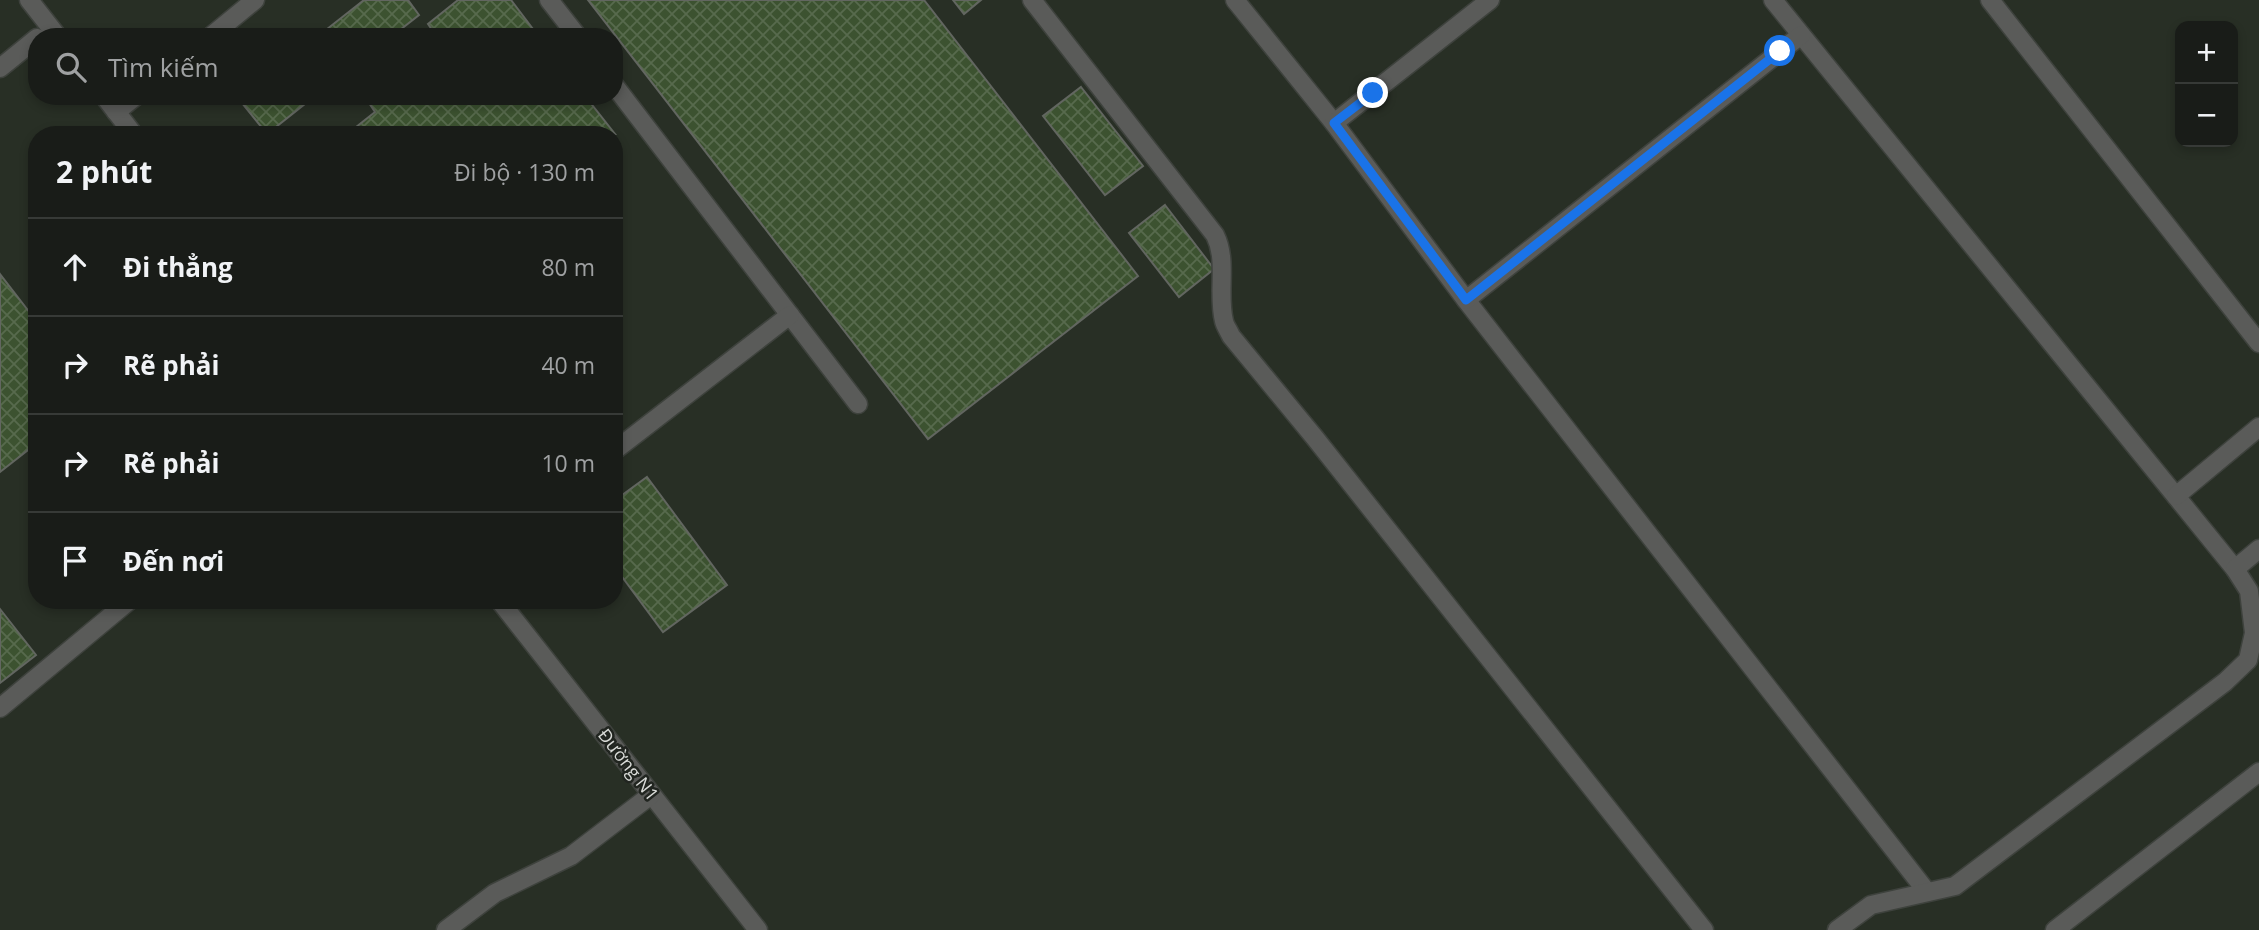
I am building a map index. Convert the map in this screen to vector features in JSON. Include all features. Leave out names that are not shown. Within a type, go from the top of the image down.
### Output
[{"type":"street","points":[[29,0],[43,28]]},
{"type":"street","points":[[221,28],[255,0]]},
{"type":"street","points":[[550,0],[571,28]]},
{"type":"street","points":[[1032,0],[1215,235],[1220,251],[1224,321],[1231,336],[1315,438],[1704,930]]},
{"type":"street","points":[[1235,0],[1334,123],[1466,300],[1927,892]]},
{"type":"street","points":[[1334,123],[1490,0]]},
{"type":"street","points":[[1773,0],[2235,569],[2249,590],[2254,633],[2248,660],[2225,682],[1975,873],[1955,886],[1871,905],[1837,930]]},
{"type":"street","points":[[1990,0],[2259,343]]},
{"type":"street","points":[[1466,300],[1801,34]]},
{"type":"street","points":[[0,68],[28,48]]},
{"type":"street","points":[[623,97],[858,404]]},
{"type":"street","points":[[111,105],[127,126]]},
{"type":"street","points":[[116,112],[125,105]]},
{"type":"street","points":[[623,444],[790,315]]},
{"type":"street","points":[[2176,496],[2259,427]]},
{"type":"street","points":[[2235,569],[2259,549]]},
{"type":"street","points":[[0,708],[119,609]]},
{"type":"street","name":"Đường N1","points":[[506,609],[758,930]]},
{"type":"street","points":[[2055,930],[2259,772]]},
{"type":"street","points":[[446,930],[495,893],[571,856],[651,794]]},
{"type":"shaded area","points":[[0,0],[2259,0],[2259,930],[0,930]]},
{"type":"building","points":[[364,0],[408,0],[419,15],[402,28],[328,28]]},
{"type":"building","points":[[458,0],[511,0],[532,28],[431,28],[428,24]]},
{"type":"building","points":[[588,0],[924,0],[1138,276],[928,439],[623,45],[623,28],[610,28]]},
{"type":"building","points":[[953,0],[981,0],[964,14]]},
{"type":"building","points":[[1081,87],[1143,166],[1105,195],[1043,116]]},
{"type":"building","points":[[244,105],[304,105],[277,126],[261,126]]},
{"type":"building","points":[[370,105],[592,105],[609,126],[357,126],[375,112]]},
{"type":"building","points":[[1165,205],[1214,269],[1179,297],[1129,233]]},
{"type":"building","points":[[0,274],[28,310],[28,450],[0,472]]},
{"type":"building","points":[[647,477],[727,585],[663,632],[623,578],[623,494]]},
{"type":"building","points":[[0,609],[36,655],[0,683]]},
{"type":"route","points":[[1373,93],[1334,123],[1466,300],[1780,51]]}]
